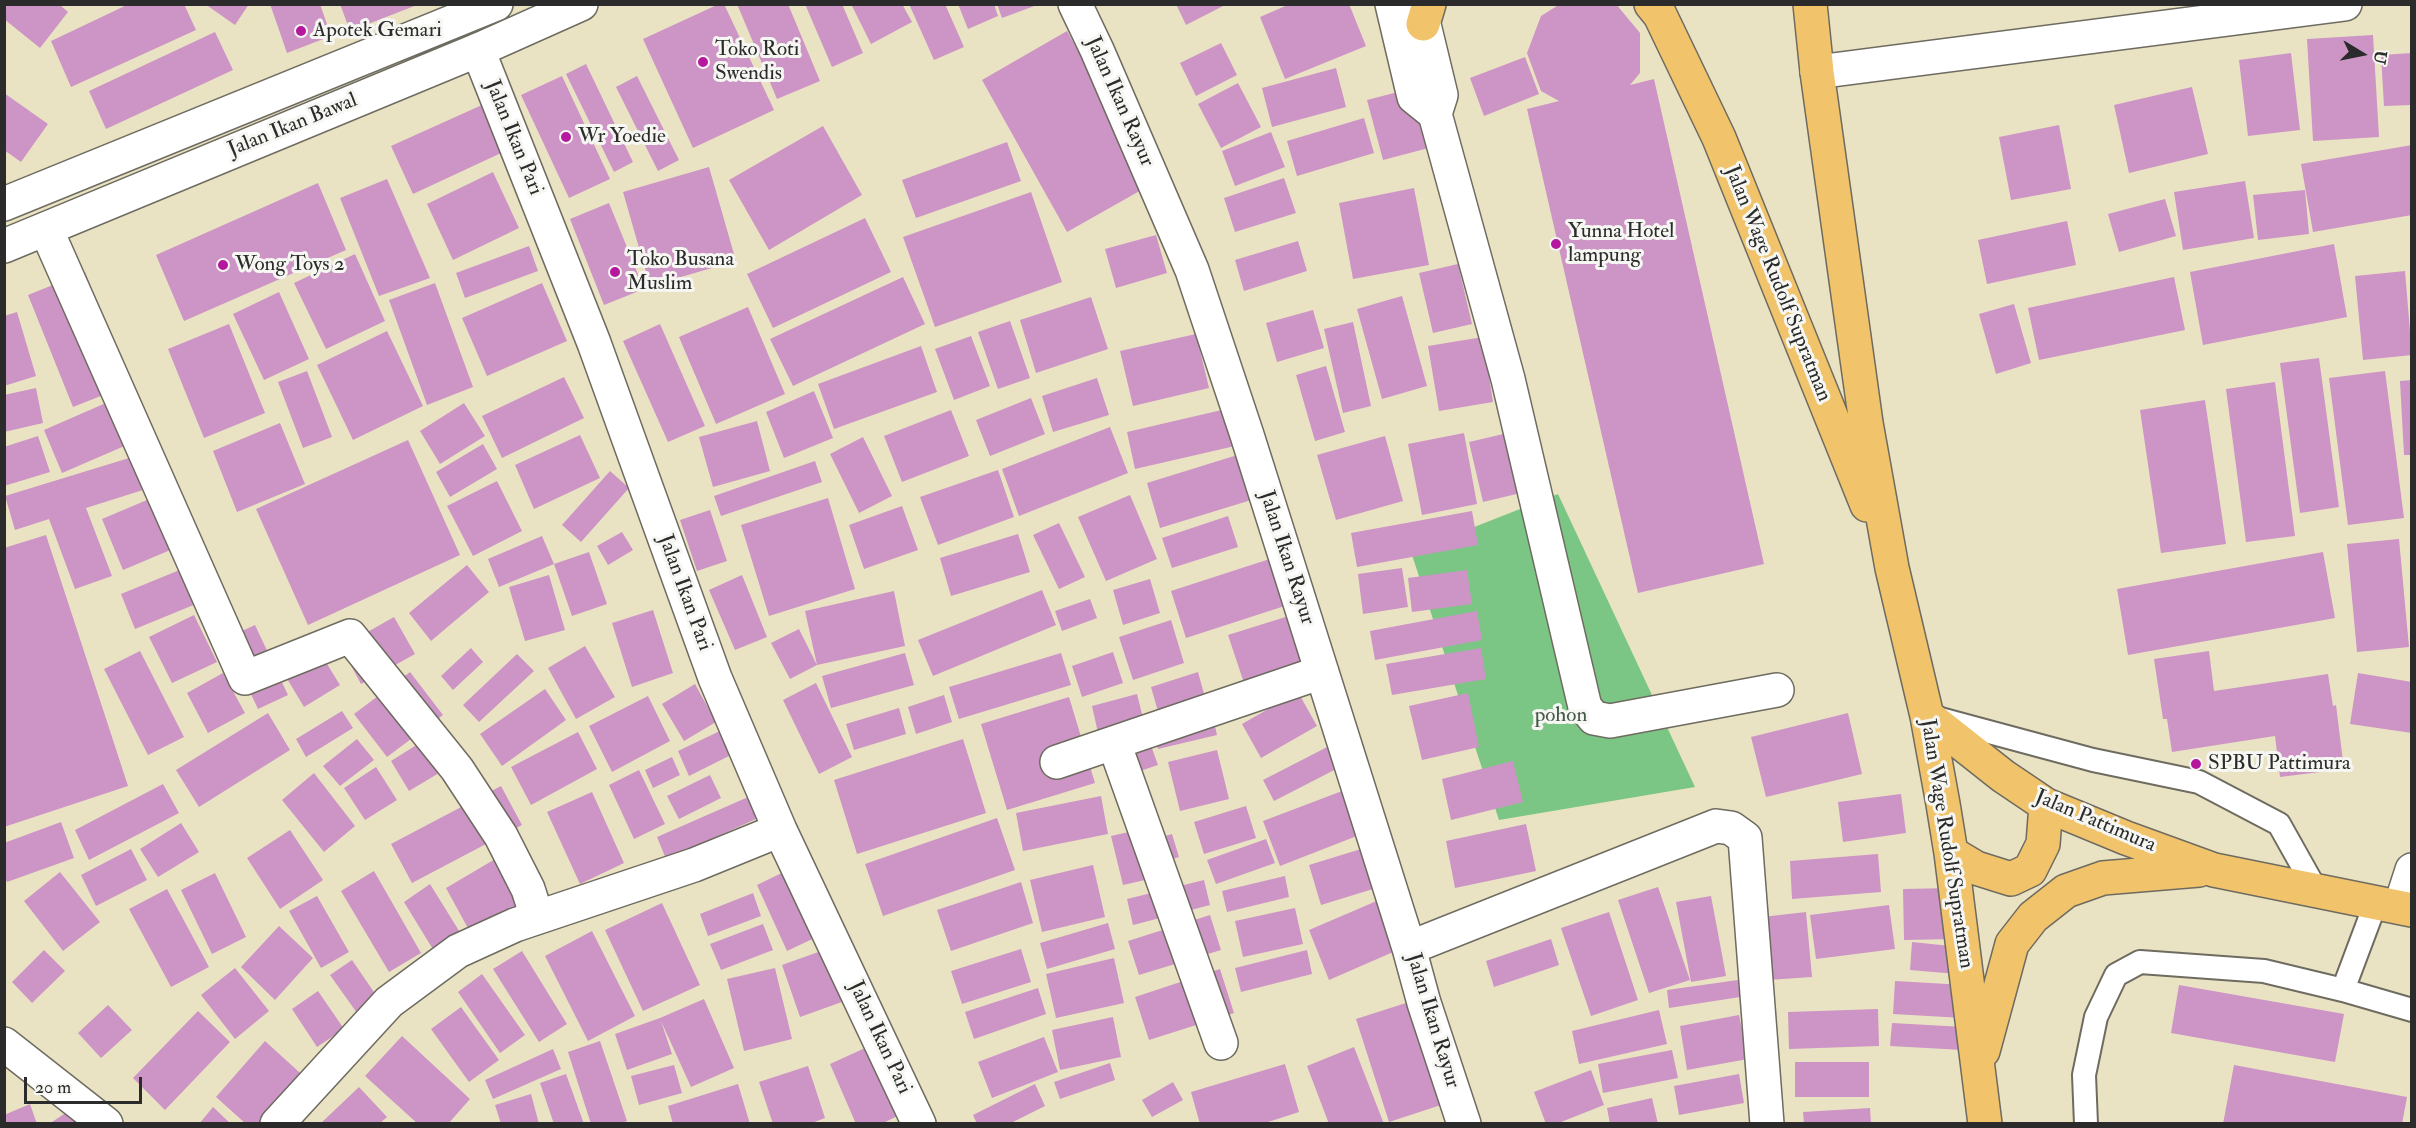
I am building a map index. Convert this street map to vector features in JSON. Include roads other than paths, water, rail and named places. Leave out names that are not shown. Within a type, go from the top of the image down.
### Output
[{"type":"main road","name":"Jalan Wage Rudolf Supratman","points":[[1651,4],[1660,15],[1719,138],[1892,568]]},
{"type":"main road","name":"Jalan Wage Rudolf Supratman","points":[[1810,4],[1817,72],[1866,423],[1892,568],[1927,716],[1951,853],[1985,1124]]},
{"type":"main road","name":"Jalan Pattimura","points":[[1927,716],[2003,776],[2046,805],[2126,838],[2214,870],[2396,906]]},
{"type":"main road","points":[[1951,853],[1976,868],[2011,879],[2030,870],[2043,844],[2046,805]]},
{"type":"main road","name":"Jalan Pattimura","points":[[1978,1071],[2012,944],[2033,917],[2066,891],[2103,878],[2214,870]]},
{"type":"street","name":"Jalan Ikan Bawal","points":[[4,246],[478,50],[581,4]]},
{"type":"street","name":"Jalan Ikan Rayur","points":[[1075,4],[1192,270],[1322,672],[1409,948],[1424,1003],[1464,1124]]},
{"type":"street","points":[[1392,4],[1414,98],[1435,114]]},
{"type":"street","points":[[1817,72],[2345,4]]},
{"type":"street","name":"Jalan Ikan Bawal","points":[[4,204],[492,6]]},
{"type":"street","points":[[1424,11],[1441,95],[1435,114],[1508,378],[1585,707],[1594,718],[1610,721],[1777,690]]},
{"type":"street","name":"Jalan Ikan Pari","points":[[478,50],[594,343],[715,678],[780,830],[919,1124]]},
{"type":"street","points":[[46,229],[245,678],[350,636],[457,769],[495,826],[528,889],[537,917]]},
{"type":"street","points":[[1057,762],[1322,672]]},
{"type":"street","points":[[1114,743],[1221,1043]]},
{"type":"street","points":[[1409,948],[1716,826],[1731,828],[1745,838],[1767,1124]]},
{"type":"street","points":[[277,1124],[389,1002],[458,951],[515,925],[694,866],[780,830]]},
{"type":"street","points":[[2396,906],[2412,870]]},
{"type":"street","points":[[4,1044],[106,1124]]},
{"type":"lane","points":[[1927,716],[2093,760],[2199,782],[2279,824],[2316,890]]},
{"type":"lane","points":[[2343,990],[2396,906]]},
{"type":"lane","points":[[2086,1124],[2084,1075],[2096,1017],[2116,975],[2140,962],[2264,971],[2412,1010]]},
{"type":"place","name":"Apotek Gemari","points":[[301,31]]},
{"type":"place","name":"Toko Roti Swendis","points":[[703,62]]},
{"type":"place","name":"Wr Yoedie","points":[[566,137]]},
{"type":"place","name":"Yunna Hotel lampung","points":[[1556,244]]},
{"type":"place","name":"Wong Toys 2","points":[[223,265]]},
{"type":"place","name":"Toko Busana Muslim","points":[[615,272]]},
{"type":"place","name":"SPBU Pattimura","points":[[2196,764]]},
{"type":"park label","name":"pohon","points":[[1561,716]]}]
